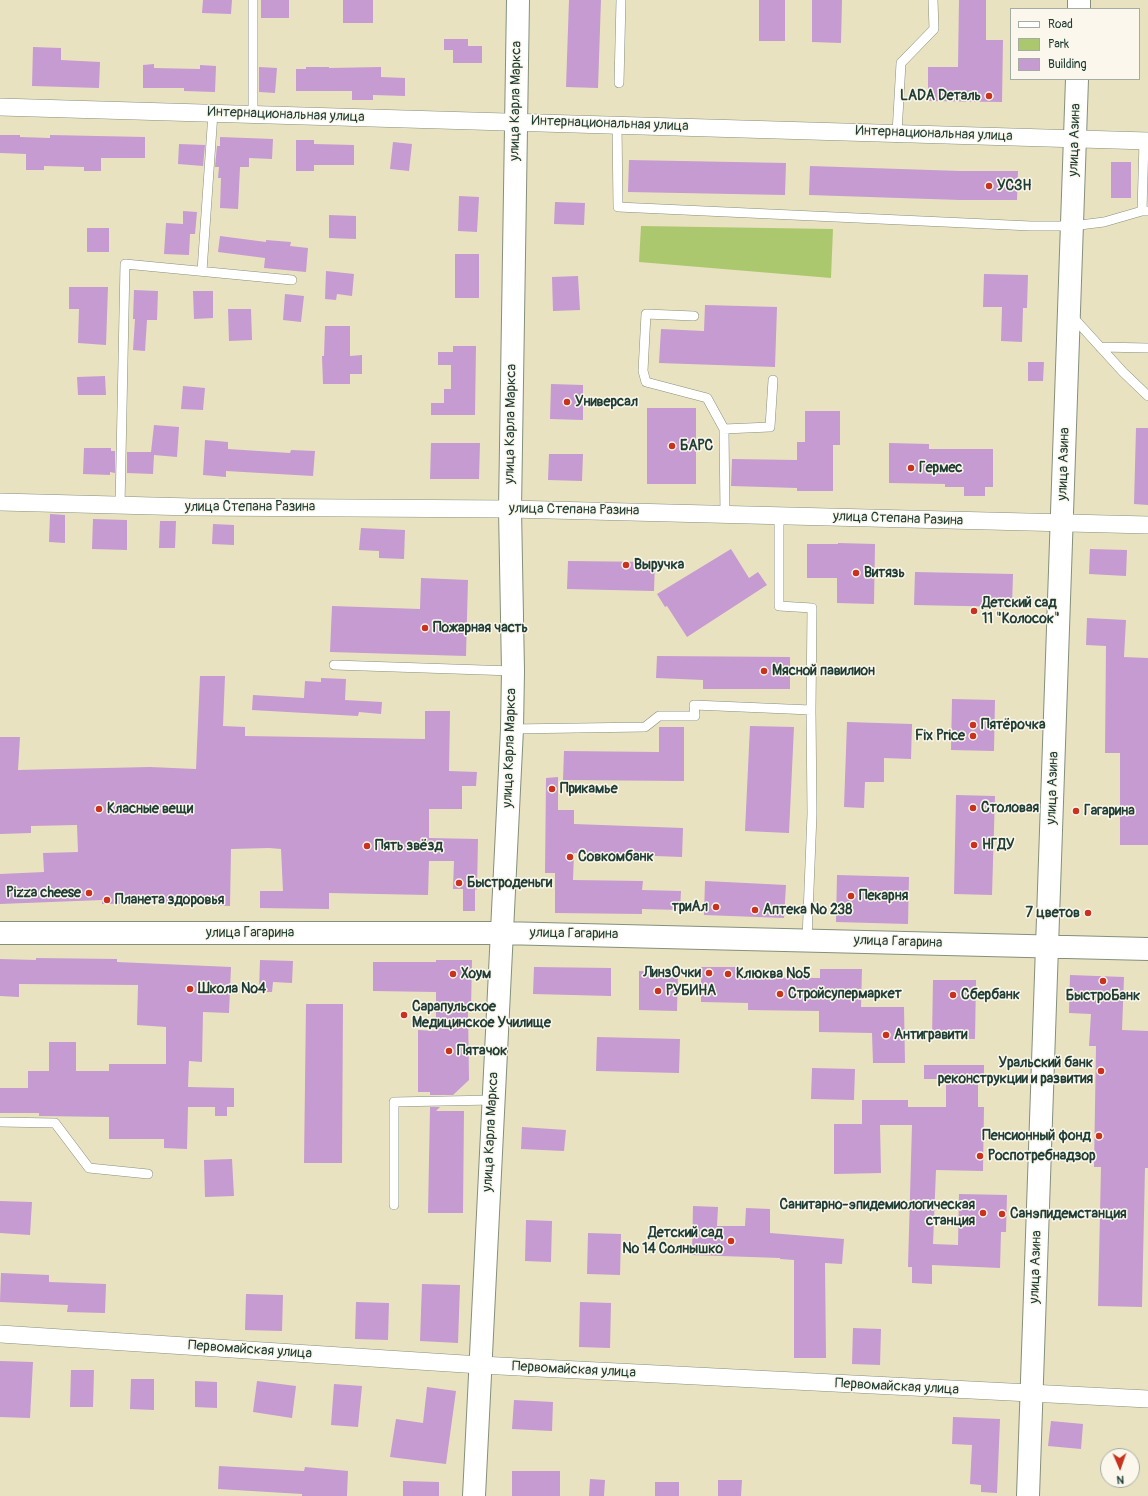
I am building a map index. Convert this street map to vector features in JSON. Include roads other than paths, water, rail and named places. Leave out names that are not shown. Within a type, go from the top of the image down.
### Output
[{"type":"main road","name":"улица Карла Маркса","points":[[474,1496],[512,730],[513,671],[510,509],[518,0]]},
{"type":"main road","name":"улица Азина","points":[[1028,1496],[1077,80]]},
{"type":"main road","name":"улица Гагарина","points":[[0,933],[501,933],[807,939],[1148,949]]},
{"type":"street","name":"Интернациональная улица","points":[[0,107],[617,124],[1146,141]]},
{"type":"street","name":"улица Степана Разина","points":[[0,502],[192,507],[510,509],[1148,525]]},
{"type":"street","name":"Первомайская улица","points":[[0,1334],[480,1365],[1148,1399]]},
{"type":"lane","points":[[253,0],[253,114]]},
{"type":"lane","points":[[619,83],[621,0]]},
{"type":"lane","points":[[897,133],[901,63],[934,29],[933,0]]},
{"type":"lane","points":[[202,271],[213,113]]},
{"type":"lane","points":[[617,124],[618,207],[1023,225],[1072,226],[1104,222],[1145,211],[1146,141]]},
{"type":"lane","points":[[120,506],[125,264],[292,280]]},
{"type":"lane","points":[[1069,312],[1100,347],[1148,396]]},
{"type":"lane","points":[[694,316],[646,314],[643,371],[646,382],[707,398],[724,430],[725,514]]},
{"type":"lane","points":[[1100,347],[1148,348]]},
{"type":"lane","points":[[724,430],[770,427],[773,380]]},
{"type":"lane","points":[[779,516],[779,606],[812,608],[812,814],[807,939]]},
{"type":"lane","points":[[334,665],[513,671]]},
{"type":"lane","points":[[512,730],[645,727],[659,716],[695,716],[694,705],[811,710]]},
{"type":"lane","points":[[394,1205],[394,1102],[493,1100]]},
{"type":"lane","points":[[0,1122],[55,1124],[89,1168],[148,1174]]},
{"type":"place","name":"LADA Dеталь","points":[[989,96]]},
{"type":"place","name":"УСЗН","points":[[989,186]]},
{"type":"place","name":"Универсал","points":[[567,402]]},
{"type":"place","name":"БАРС","points":[[672,446]]},
{"type":"place","name":"Гермес","points":[[911,468]]},
{"type":"place","name":"Выручка","points":[[626,565]]},
{"type":"place","name":"Витязь","points":[[856,573]]},
{"type":"place","name":"Детский сад 11 \"Колосок\"","points":[[974,611]]},
{"type":"place","name":"Пожарная часть","points":[[425,628]]},
{"type":"place","name":"Мясной павилион","points":[[764,671]]},
{"type":"place","name":"Пятёрочка","points":[[973,725]]},
{"type":"place","name":"Fix Price","points":[[973,736]]},
{"type":"place","name":"Прикамье","points":[[552,789]]},
{"type":"place","name":"Столовая","points":[[973,808]]},
{"type":"place","name":"Класные вещи","points":[[99,809]]},
{"type":"place","name":"Гагарина","points":[[1076,811]]},
{"type":"place","name":"НГДУ","points":[[974,845]]},
{"type":"place","name":"Пять звёзд","points":[[367,846]]},
{"type":"place","name":"Совкомбанк","points":[[570,857]]},
{"type":"place","name":"Быстроденьги","points":[[459,883]]},
{"type":"place","name":"Pizza cheese","points":[[89,893]]},
{"type":"place","name":"Пекарня","points":[[851,896]]},
{"type":"place","name":"Планета здоровья","points":[[107,900]]},
{"type":"place","name":"триАл","points":[[716,907]]},
{"type":"place","name":"Аптека № 238","points":[[755,910]]},
{"type":"place","name":"7 цветов","points":[[1088,913]]},
{"type":"place","name":"ЛинзОчки","points":[[709,973]]},
{"type":"place","name":"Хоум","points":[[453,974]]},
{"type":"place","name":"Клюква №5","points":[[728,974]]},
{"type":"place","name":"БыстроБанк","points":[[1103,981]]},
{"type":"place","name":"Школа №4","points":[[190,989]]},
{"type":"place","name":"РУБИНА","points":[[658,991]]},
{"type":"place","name":"Стройсупермаркет","points":[[780,994]]},
{"type":"place","name":"Сбербанк","points":[[953,995]]},
{"type":"place","name":"Сарапульское Медицинское Училище","points":[[404,1015]]},
{"type":"place","name":"Антигравити","points":[[886,1035]]},
{"type":"place","name":"Пятачок","points":[[449,1051]]},
{"type":"place","name":"Уральский банк реконструкции и развития","points":[[1101,1071]]},
{"type":"place","name":"Пенсионный фонд","points":[[1099,1136]]},
{"type":"place","name":"Роспотребнадзор","points":[[980,1156]]},
{"type":"place","name":"Санитарно-эпидемиологическая станция","points":[[983,1213]]},
{"type":"place","name":"Санэпидемстанция","points":[[1002,1214]]},
{"type":"place","name":"Детский сад № 14 Солнышко","points":[[731,1241]]}]
